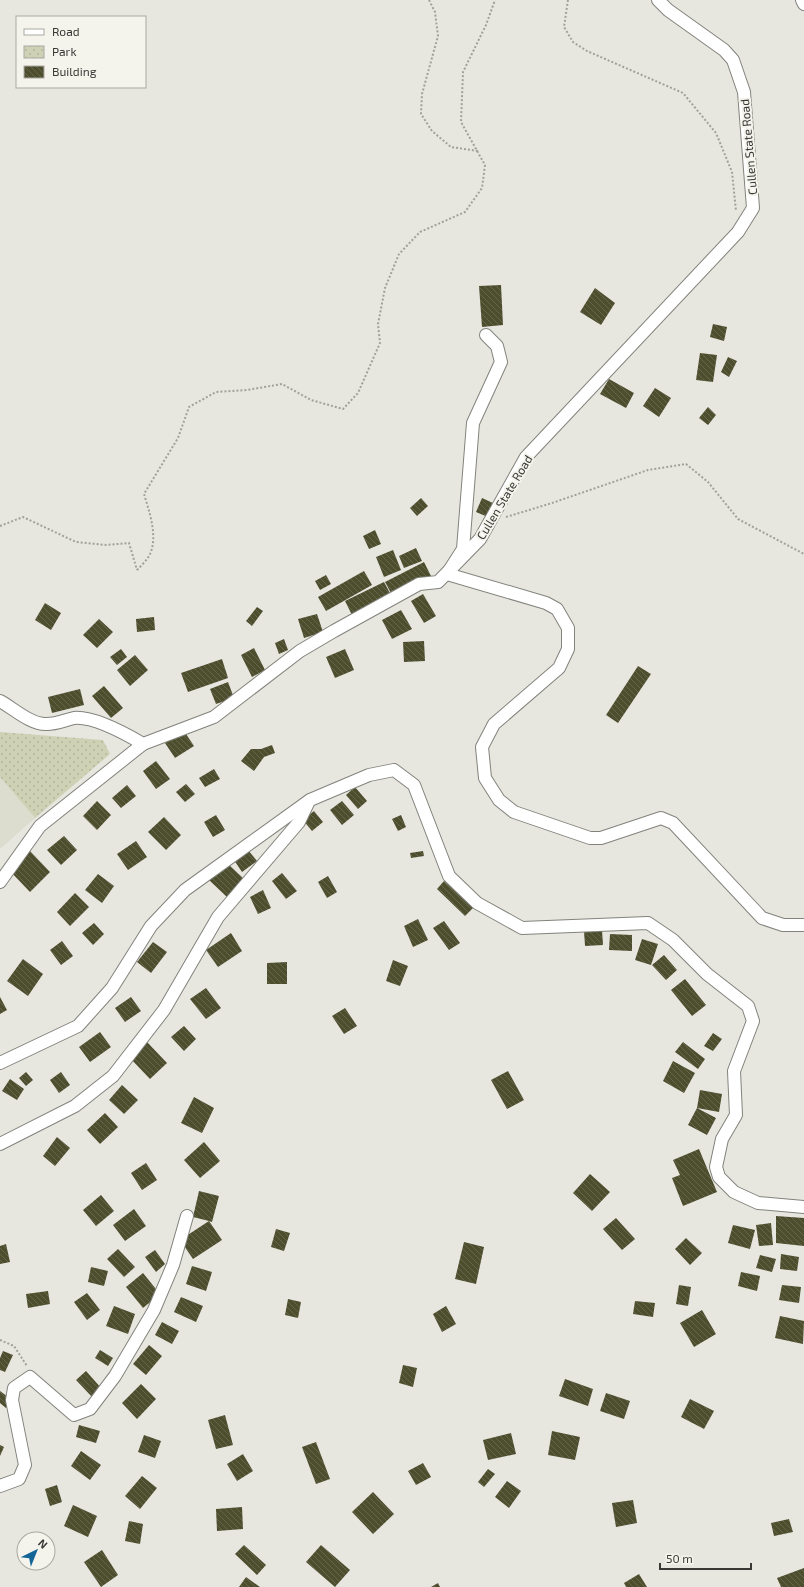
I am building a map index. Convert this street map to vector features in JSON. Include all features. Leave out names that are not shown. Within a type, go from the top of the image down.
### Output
[{"type":"street","name":"Cullen State Road","points":[[0,882],[40,826],[143,744],[214,717],[300,651],[419,584],[438,582],[480,539],[526,457],[738,232],[753,208],[744,92],[733,60],[724,50],[668,10],[658,0]]},
{"type":"street","points":[[802,0],[804,4]]},
{"type":"street","points":[[486,335],[497,346],[501,362],[473,423],[463,549],[447,574],[546,603],[557,609],[568,628],[568,649],[559,668],[494,724],[482,747],[485,778],[499,800],[514,812],[590,838],[601,838],[661,818],[674,822],[762,918],[783,925],[804,925]]},
{"type":"street","points":[[0,701],[32,720],[46,725],[76,718],[82,719],[120,730],[143,744]]},
{"type":"street","points":[[0,1063],[78,1026],[112,988],[151,926],[185,890],[310,800],[369,774],[394,770],[414,785],[449,876],[477,903],[522,928],[648,923],[673,940],[707,974],[748,1006],[753,1022],[734,1071],[736,1114],[722,1139],[716,1167],[719,1177],[734,1192],[758,1203],[804,1207]]},
{"type":"street","points":[[0,1144],[75,1106],[113,1076],[164,1010],[218,917],[299,822],[310,800]]},
{"type":"street","points":[[0,1486],[19,1479],[25,1465],[12,1400],[14,1388],[30,1377],[74,1414],[90,1409],[115,1376],[154,1310],[173,1266],[187,1216]]},
{"type":"path","points":[[429,0],[435,12],[438,36],[422,94],[421,114],[432,131],[451,147],[478,152]]},
{"type":"path","points":[[0,526],[23,517],[76,542],[106,545],[129,543],[137,570],[150,555],[153,539],[144,494],[178,438],[189,407],[216,392],[247,390],[282,384],[312,400],[343,409],[358,393],[380,343],[378,324],[385,288],[399,254],[420,232],[465,212],[482,188],[485,165],[461,122],[463,72],[486,25],[495,0]]},
{"type":"path","points":[[568,0],[564,27],[573,42],[587,52],[683,93],[716,133],[732,172],[738,232]]},
{"type":"path","points":[[490,522],[552,503],[648,470],[686,464],[708,482],[738,519],[804,554]]},
{"type":"path","points":[[0,1340],[14,1346],[25,1362],[30,1377]]},
{"type":"shaded area","points":[[0,777],[35,818],[0,849]]},
{"type":"green space","points":[[0,732],[103,740],[110,754],[35,818],[0,777]]},
{"type":"building","points":[[501,285],[503,325],[482,327],[479,286]]},
{"type":"building","points":[[595,288],[615,303],[601,325],[580,312]]},
{"type":"building","points":[[713,324],[727,327],[724,341],[710,337]]},
{"type":"building","points":[[700,353],[717,355],[713,382],[696,380]]},
{"type":"building","points":[[728,357],[737,361],[729,377],[721,372]]},
{"type":"building","points":[[609,379],[634,393],[626,408],[600,394]]},
{"type":"building","points":[[655,388],[671,398],[659,417],[643,406]]},
{"type":"building","points":[[708,407],[716,415],[708,425],[699,418]]},
{"type":"building","points":[[421,498],[428,506],[417,516],[410,508]]},
{"type":"building","points":[[482,498],[493,503],[488,517],[476,512]]},
{"type":"building","points":[[375,530],[381,544],[369,549],[363,536]]},
{"type":"building","points":[[416,548],[422,561],[404,568],[399,556]]},
{"type":"building","points":[[393,550],[401,570],[384,577],[376,557]]},
{"type":"building","points":[[424,562],[432,578],[393,597],[385,582]]},
{"type":"building","points":[[364,571],[372,585],[326,611],[318,597]]},
{"type":"building","points":[[326,575],[331,584],[320,590],[315,581]]},
{"type":"building","points":[[384,582],[392,597],[353,617],[345,601]]},
{"type":"building","points":[[423,594],[436,616],[424,623],[411,601]]},
{"type":"building","points":[[45,603],[61,613],[51,630],[35,620]]},
{"type":"building","points":[[257,607],[263,611],[252,626],[246,621]]},
{"type":"building","points":[[401,610],[412,629],[392,639],[382,620]]},
{"type":"building","points":[[317,614],[323,632],[304,638],[298,619]]},
{"type":"building","points":[[154,617],[155,630],[137,632],[136,619]]},
{"type":"building","points":[[99,619],[113,632],[97,648],[83,635]]},
{"type":"building","points":[[284,639],[288,650],[279,654],[275,643]]},
{"type":"building","points":[[424,641],[425,661],[404,662],[403,642]]},
{"type":"building","points":[[254,648],[265,670],[252,677],[241,655]]},
{"type":"building","points":[[121,649],[127,657],[117,665],[110,657]]},
{"type":"building","points":[[345,649],[354,670],[335,678],[326,657]]},
{"type":"building","points":[[135,655],[148,670],[130,686],[117,670]]},
{"type":"building","points":[[222,659],[228,678],[188,692],[181,673]]},
{"type":"building","points":[[638,666],[651,674],[618,723],[606,715]]},
{"type":"building","points":[[228,682],[234,698],[216,704],[210,689]]},
{"type":"building","points":[[104,686],[123,708],[111,718],[92,696]]},
{"type":"building","points":[[80,689],[84,705],[52,713],[48,697]]},
{"type":"building","points":[[184,731],[194,746],[175,758],[165,743]]},
{"type":"building","points":[[272,745],[275,753],[264,757],[254,771],[241,761],[251,749],[261,749]]},
{"type":"building","points":[[156,761],[170,779],[156,789],[143,771]]},
{"type":"building","points":[[214,769],[220,779],[205,787],[199,778]]},
{"type":"building","points":[[186,784],[195,794],[185,802],[176,792]]},
{"type":"building","points":[[127,785],[136,796],[121,808],[112,798]]},
{"type":"building","points":[[355,787],[367,801],[358,809],[346,795]]},
{"type":"building","points":[[97,801],[111,815],[97,830],[83,816]]},
{"type":"building","points":[[342,801],[354,815],[342,825],[330,810]]},
{"type":"building","points":[[314,811],[323,822],[312,831],[303,820]]},
{"type":"building","points":[[216,815],[225,830],[213,837],[204,822]]},
{"type":"building","points":[[401,815],[406,827],[398,831],[392,819]]},
{"type":"building","points":[[164,817],[181,835],[166,850],[148,832]]},
{"type":"building","points":[[64,836],[77,850],[61,865],[47,850]]},
{"type":"building","points":[[136,841],[147,857],[128,870],[117,854]]},
{"type":"building","points":[[29,850],[50,872],[30,892],[9,870]]},
{"type":"building","points":[[248,850],[257,861],[242,872],[234,860]]},
{"type":"building","points":[[423,851],[424,856],[411,858],[410,853]]},
{"type":"building","points":[[225,861],[245,880],[228,898],[208,879]]},
{"type":"building","points":[[282,873],[297,891],[286,899],[272,881]]},
{"type":"building","points":[[98,874],[114,886],[102,903],[85,890]]},
{"type":"building","points":[[328,876],[337,892],[327,898],[318,882]]},
{"type":"building","points":[[444,881],[473,908],[465,916],[437,889]]},
{"type":"building","points":[[263,890],[271,908],[258,914],[250,897]]},
{"type":"building","points":[[75,893],[89,907],[70,926],[57,912]]},
{"type":"building","points":[[418,919],[428,940],[413,947],[404,926]]},
{"type":"building","points":[[444,921],[460,943],[449,950],[433,928]]},
{"type":"building","points":[[94,923],[104,934],[93,945],[82,933]]},
{"type":"building","points":[[602,930],[603,945],[585,946],[584,931]]},
{"type":"building","points":[[231,933],[242,951],[218,967],[206,950]]},
{"type":"building","points":[[610,934],[632,935],[632,951],[609,950]]},
{"type":"building","points":[[642,939],[658,944],[651,965],[635,960]]},
{"type":"building","points":[[62,941],[73,956],[61,965],[50,950]]},
{"type":"building","points":[[153,942],[167,952],[151,973],[137,962]]},
{"type":"building","points":[[664,955],[677,970],[666,980],[652,965]]},
{"type":"building","points":[[23,959],[43,974],[28,996],[7,981]]},
{"type":"building","points":[[393,960],[408,966],[400,986],[386,981]]},
{"type":"building","points":[[287,962],[287,984],[267,984],[267,963]]},
{"type":"building","points":[[685,979],[706,1005],[692,1016],[671,990]]},
{"type":"building","points":[[206,988],[221,1008],[206,1019],[190,999]]},
{"type":"building","points":[[0,997],[7,1010],[0,1014]]},
{"type":"building","points":[[131,997],[141,1011],[125,1022],[115,1008]]},
{"type":"building","points":[[345,1008],[357,1026],[344,1034],[332,1016]]},
{"type":"building","points":[[184,1026],[196,1039],[184,1051],[171,1037]]},
{"type":"building","points":[[100,1032],[111,1047],[90,1062],[79,1047]]},
{"type":"building","points":[[713,1033],[722,1039],[713,1051],[704,1046]]},
{"type":"building","points":[[147,1042],[167,1063],[150,1079],[130,1058]]},
{"type":"building","points":[[683,1042],[705,1059],[698,1069],[675,1052]]},
{"type":"building","points":[[673,1061],[695,1073],[684,1093],[663,1081]]},
{"type":"building","points":[[508,1071],[524,1100],[507,1109],[491,1080]]},
{"type":"building","points":[[26,1072],[33,1080],[26,1086],[19,1078]]},
{"type":"building","points":[[61,1072],[70,1085],[59,1093],[50,1080]]},
{"type":"building","points":[[10,1079],[24,1089],[17,1100],[2,1091]]},
{"type":"building","points":[[122,1085],[138,1100],[124,1114],[109,1100]]},
{"type":"building","points":[[700,1090],[722,1094],[719,1112],[697,1108]]},
{"type":"building","points":[[194,1097],[214,1108],[202,1133],[181,1123]]},
{"type":"building","points":[[697,1108],[716,1118],[707,1135],[688,1125]]},
{"type":"building","points":[[105,1113],[118,1127],[100,1144],[87,1130]]},
{"type":"building","points":[[57,1137],[70,1148],[55,1166],[43,1156]]},
{"type":"building","points":[[204,1142],[220,1161],[200,1178],[184,1160]]},
{"type":"building","points":[[699,1149],[717,1192],[683,1206],[672,1178],[680,1175],[673,1160]]},
{"type":"building","points":[[146,1163],[157,1180],[142,1190],[131,1173]]},
{"type":"building","points":[[590,1174],[610,1192],[592,1211],[573,1193]]},
{"type":"building","points":[[199,1191],[219,1196],[212,1222],[193,1217]]},
{"type":"building","points":[[101,1195],[114,1211],[96,1226],[83,1210]]},
{"type":"building","points":[[134,1209],[146,1226],[125,1241],[113,1225]]},
{"type":"building","points":[[776,1216],[804,1218],[804,1246],[776,1243]]},
{"type":"building","points":[[616,1218],[635,1239],[622,1250],[603,1229]]},
{"type":"building","points":[[209,1221],[222,1240],[193,1259],[180,1240]]},
{"type":"building","points":[[771,1223],[773,1245],[759,1246],[756,1225]]},
{"type":"building","points":[[733,1225],[755,1230],[750,1249],[728,1243]]},
{"type":"building","points":[[276,1229],[290,1233],[284,1251],[271,1247]]},
{"type":"building","points":[[686,1238],[702,1253],[690,1265],[675,1249]]},
{"type":"building","points":[[464,1242],[484,1247],[476,1284],[455,1279]]},
{"type":"building","points":[[6,1244],[10,1262],[0,1264],[0,1246]]},
{"type":"building","points":[[118,1249],[135,1267],[124,1277],[107,1259]]},
{"type":"building","points":[[155,1250],[165,1264],[156,1272],[145,1257]]},
{"type":"building","points":[[781,1254],[799,1257],[797,1271],[780,1269]]},
{"type":"building","points":[[760,1255],[776,1259],[772,1272],[756,1268]]},
{"type":"building","points":[[192,1266],[212,1272],[206,1291],[186,1284]]},
{"type":"building","points":[[91,1267],[108,1271],[104,1286],[88,1282]]},
{"type":"building","points":[[741,1272],[760,1276],[757,1291],[738,1286]]},
{"type":"building","points":[[143,1273],[160,1294],[143,1308],[126,1287]]},
{"type":"building","points":[[679,1285],[691,1287],[688,1306],[676,1304]]},
{"type":"building","points":[[782,1285],[801,1287],[799,1303],[779,1300]]},
{"type":"building","points":[[48,1291],[50,1304],[28,1308],[26,1294]]},
{"type":"building","points":[[87,1293],[100,1310],[87,1320],[74,1302]]},
{"type":"building","points":[[181,1297],[203,1306],[196,1322],[174,1312]]},
{"type":"building","points":[[288,1299],[301,1302],[298,1318],[285,1315]]},
{"type":"building","points":[[635,1301],[655,1303],[653,1317],[633,1314]]},
{"type":"building","points":[[114,1306],[135,1314],[128,1334],[106,1326]]},
{"type":"building","points":[[446,1306],[456,1324],[442,1332],[433,1314]]},
{"type":"building","points":[[702,1310],[716,1334],[694,1347],[680,1323]]},
{"type":"building","points":[[780,1316],[804,1321],[803,1344],[775,1338]]},
{"type":"building","points":[[162,1322],[179,1331],[172,1344],[155,1335]]},
{"type":"building","points":[[149,1345],[162,1356],[146,1375],[133,1364]]},
{"type":"building","points":[[100,1350],[113,1358],[108,1366],[95,1358]]},
{"type":"building","points":[[3,1351],[13,1355],[5,1372],[0,1370],[0,1358]]},
{"type":"building","points":[[403,1365],[417,1368],[413,1387],[399,1383]]},
{"type":"building","points":[[86,1371],[102,1389],[93,1398],[76,1380]]},
{"type":"building","points":[[565,1379],[593,1389],[588,1406],[559,1396]]},
{"type":"building","points":[[141,1384],[156,1399],[137,1419],[122,1403]]},
{"type":"building","points":[[0,1391],[12,1400],[6,1408],[0,1403]]},
{"type":"building","points":[[606,1393],[630,1401],[624,1419],[600,1411]]},
{"type":"building","points":[[690,1399],[714,1411],[704,1429],[681,1417]]},
{"type":"building","points":[[225,1415],[233,1445],[216,1449],[208,1420]]},
{"type":"building","points":[[79,1425],[100,1431],[96,1443],[76,1437]]},
{"type":"building","points":[[552,1431],[580,1437],[575,1460],[548,1455]]},
{"type":"building","points":[[511,1433],[516,1454],[488,1460],[483,1440]]},
{"type":"building","points":[[144,1435],[161,1441],[155,1458],[138,1452]]},
{"type":"building","points":[[316,1442],[330,1479],[316,1484],[302,1447]]},
{"type":"building","points":[[0,1445],[4,1447],[0,1456]]},
{"type":"building","points":[[81,1451],[101,1465],[90,1480],[71,1466]]},
{"type":"building","points":[[243,1454],[253,1471],[237,1481],[227,1464]]},
{"type":"building","points":[[423,1463],[431,1477],[416,1485],[408,1471]]},
{"type":"building","points":[[488,1469],[495,1474],[484,1487],[478,1482]]},
{"type":"building","points":[[142,1476],[157,1488],[140,1509],[125,1496]]},
{"type":"building","points":[[507,1481],[521,1491],[509,1508],[495,1497]]},
{"type":"building","points":[[57,1485],[62,1502],[50,1506],[45,1489]]},
{"type":"building","points":[[373,1492],[394,1514],[373,1534],[352,1512]]},
{"type":"building","points":[[633,1500],[637,1523],[616,1527],[612,1503]]},
{"type":"building","points":[[73,1505],[97,1516],[88,1537],[64,1526]]},
{"type":"building","points":[[242,1507],[243,1529],[217,1531],[216,1509]]},
{"type":"building","points":[[789,1519],[793,1532],[774,1536],[771,1523]]},
{"type":"building","points":[[129,1521],[143,1524],[140,1544],[125,1541]]},
{"type":"building","points":[[244,1545],[266,1565],[257,1575],[235,1554]]},
{"type":"building","points":[[321,1545],[350,1570],[335,1587],[306,1562]]},
{"type":"building","points":[[102,1550],[118,1575],[101,1587],[84,1562]]},
{"type":"building","points":[[804,1568],[804,1587],[781,1587],[777,1578]]},
{"type":"building","points":[[639,1574],[647,1587],[626,1587],[624,1583]]},
{"type":"building","points":[[246,1577],[260,1587],[239,1587]]},
{"type":"building","points":[[438,1583],[440,1587],[431,1587]]}]
